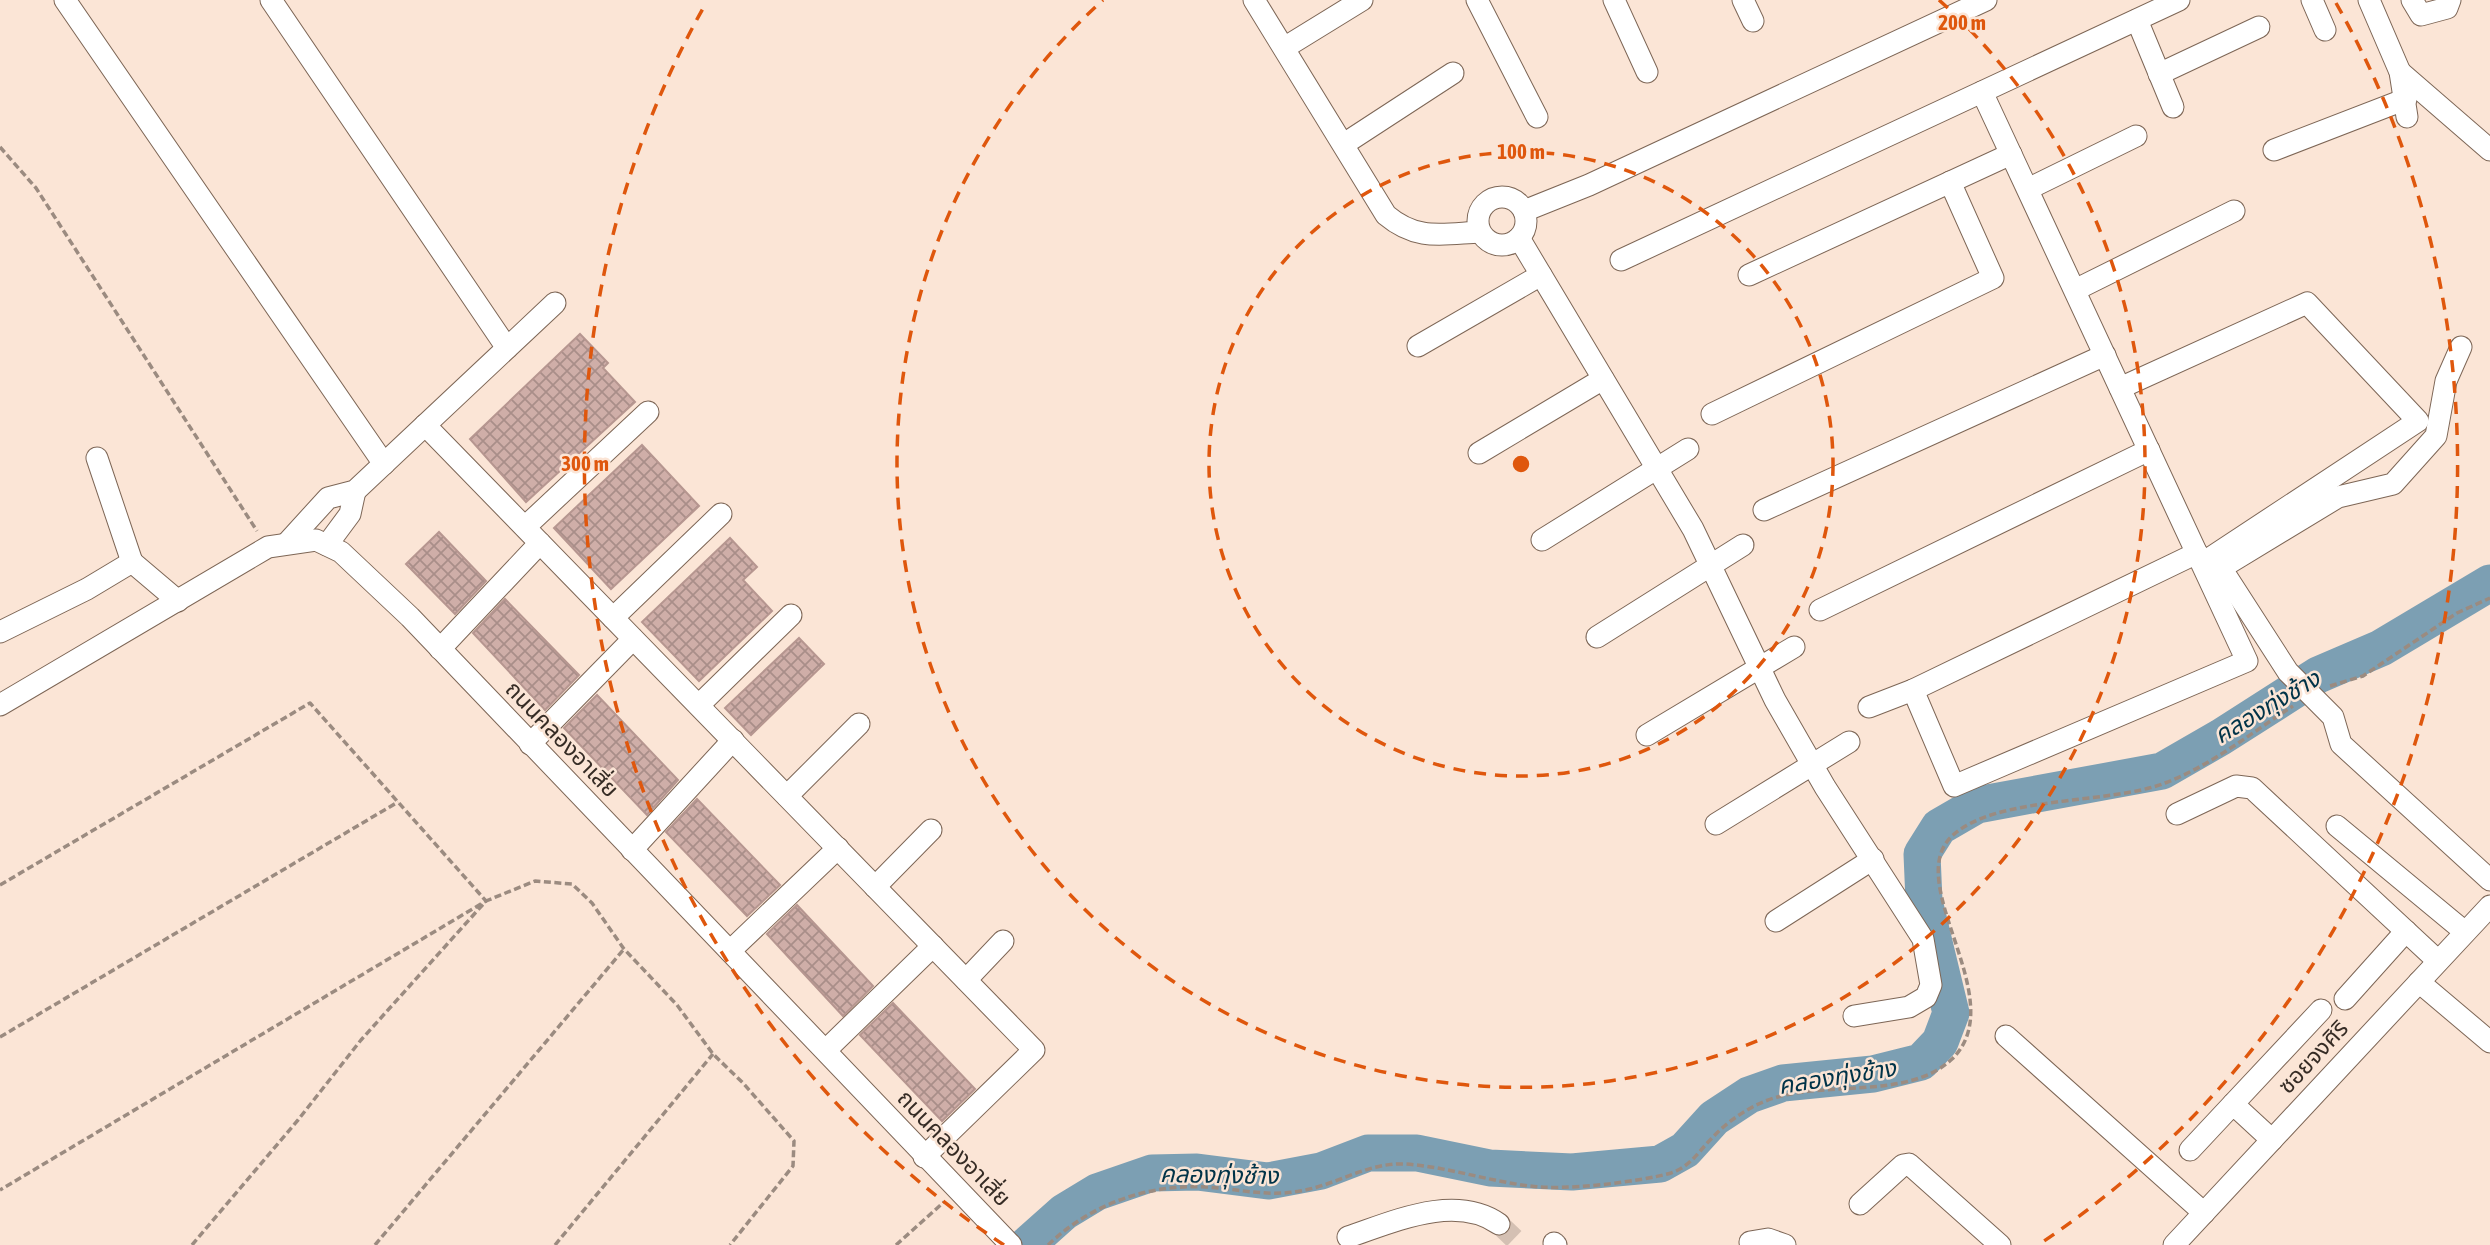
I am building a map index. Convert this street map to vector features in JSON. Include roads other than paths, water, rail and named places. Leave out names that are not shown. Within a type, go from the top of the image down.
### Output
[{"type":"street","points":[[65,0],[384,464]]},
{"type":"street","points":[[271,0],[507,348]]},
{"type":"street","points":[[1254,0],[1386,215],[1405,230],[1432,234],[1480,232]]},
{"type":"street","points":[[1284,48],[1363,0]]},
{"type":"street","points":[[1477,0],[1537,117]]},
{"type":"street","points":[[1614,0],[1647,72]]},
{"type":"street","points":[[1743,0],[1753,21]]},
{"type":"street","points":[[1524,211],[1589,185],[1986,0]]},
{"type":"street","points":[[1621,260],[2179,0]]},
{"type":"street","points":[[2312,0],[2325,30]]},
{"type":"street","points":[[2274,149],[2407,108],[2400,72],[2369,0]]},
{"type":"street","points":[[2412,0],[2421,15],[2447,8],[2450,0]]},
{"type":"street","points":[[2137,20],[2173,107]]},
{"type":"street","points":[[2159,74],[2259,27]]},
{"type":"street","points":[[2400,72],[2490,150]]},
{"type":"street","points":[[1344,144],[1452,73]]},
{"type":"street","points":[[1913,690],[1954,786],[2247,662],[1982,92]]},
{"type":"street","points":[[2028,189],[2136,136]]},
{"type":"street","points":[[1749,275],[2011,154]]},
{"type":"street","points":[[1712,414],[1993,278],[1950,182]]},
{"type":"street","points":[[1506,197],[1517,202],[1524,211],[1527,220],[1519,238],[1500,246],[1490,243],[1480,232],[1478,214],[1484,204],[1494,198],[1506,197]]},
{"type":"street","points":[[2075,290],[2234,211]]},
{"type":"street","points":[[1519,238],[1693,529],[1759,668],[1812,765],[1923,939],[1931,985],[1926,997],[1919,1003],[1854,1016]]},
{"type":"street","points":[[1418,346],[1541,275]]},
{"type":"street","points":[[277,545],[328,498],[355,491],[555,303]]},
{"type":"street","points":[[1869,707],[1913,690],[2199,558],[2418,421],[2307,303],[2120,388]]},
{"type":"street","points":[[2461,347],[2446,381],[2436,436],[2393,484],[2338,496],[2221,568],[2288,672],[2333,717],[2341,744],[2490,880]]},
{"type":"street","points":[[1764,510],[2105,355]]},
{"type":"street","points":[[1479,453],[1603,379]]},
{"type":"street","points":[[525,527],[649,412]]},
{"type":"street","points":[[425,425],[1034,1050],[924,1157]]},
{"type":"street","points":[[1542,540],[1688,449]]},
{"type":"street","points":[[1819,610],[2149,450]]},
{"type":"street","points":[[97,458],[132,562],[178,601]]},
{"type":"street","points":[[327,545],[349,514],[355,491]]},
{"type":"street","points":[[613,618],[721,514]]},
{"type":"street","name":"ถนนคลองอาเสี่ย","points":[[0,705],[277,545],[316,540],[327,545],[360,567],[1008,1242]]},
{"type":"street","points":[[440,649],[540,542]]},
{"type":"street","points":[[1597,636],[1743,545]]},
{"type":"street","points":[[0,632],[75,596],[132,562]]},
{"type":"street","points":[[699,705],[791,615]]},
{"type":"street","points":[[530,744],[634,639]]},
{"type":"street","points":[[1647,735],[1794,647]]},
{"type":"street","points":[[788,796],[859,724]]},
{"type":"street","points":[[632,850],[733,740]]},
{"type":"street","points":[[1716,824],[1849,742]]},
{"type":"street","points":[[2177,814],[2236,786],[2252,788],[2438,961]]},
{"type":"street","points":[[2337,826],[2465,932]]},
{"type":"street","points":[[875,887],[931,830]]},
{"type":"street","points":[[730,951],[838,848]]},
{"type":"street","points":[[1776,921],[1873,859]]},
{"type":"street","name":"ซอยจงศิริ","points":[[2174,1245],[2490,906]]},
{"type":"street","points":[[2345,999],[2406,931]]},
{"type":"street","points":[[966,980],[1003,941]]},
{"type":"street","points":[[826,1050],[933,946]]},
{"type":"street","points":[[2419,982],[2490,1042]]},
{"type":"street","points":[[2190,1150],[2321,1010]]},
{"type":"street","points":[[2006,1036],[2204,1213]]},
{"type":"street","points":[[2233,1104],[2272,1140]]},
{"type":"street","points":[[1860,1204],[1903,1165],[1909,1164],[2000,1245]]},
{"type":"street","points":[[1348,1237],[1424,1213],[1466,1211],[1485,1214],[1499,1224]]},
{"type":"street","points":[[1750,1242],[1769,1239],[1785,1245]]},
{"type":"waterway","name":"คลองทุ่งช้าง","points":[[1027,1245],[1064,1212],[1097,1192],[1152,1173],[1197,1172],[1268,1181],[1321,1171],[1368,1153],[1417,1153],[1490,1168],[1572,1172],[1660,1164],[1685,1150],[1714,1118],[1749,1095],[1783,1083],[1873,1074],[1921,1062],[1940,1042],[1951,1013],[1924,901],[1922,854],[1939,827],[1977,805],[2162,771],[2318,675],[2381,648],[2490,583]]},
{"type":"tunnel","points":[[1499,1224],[1521,1245]]}]
